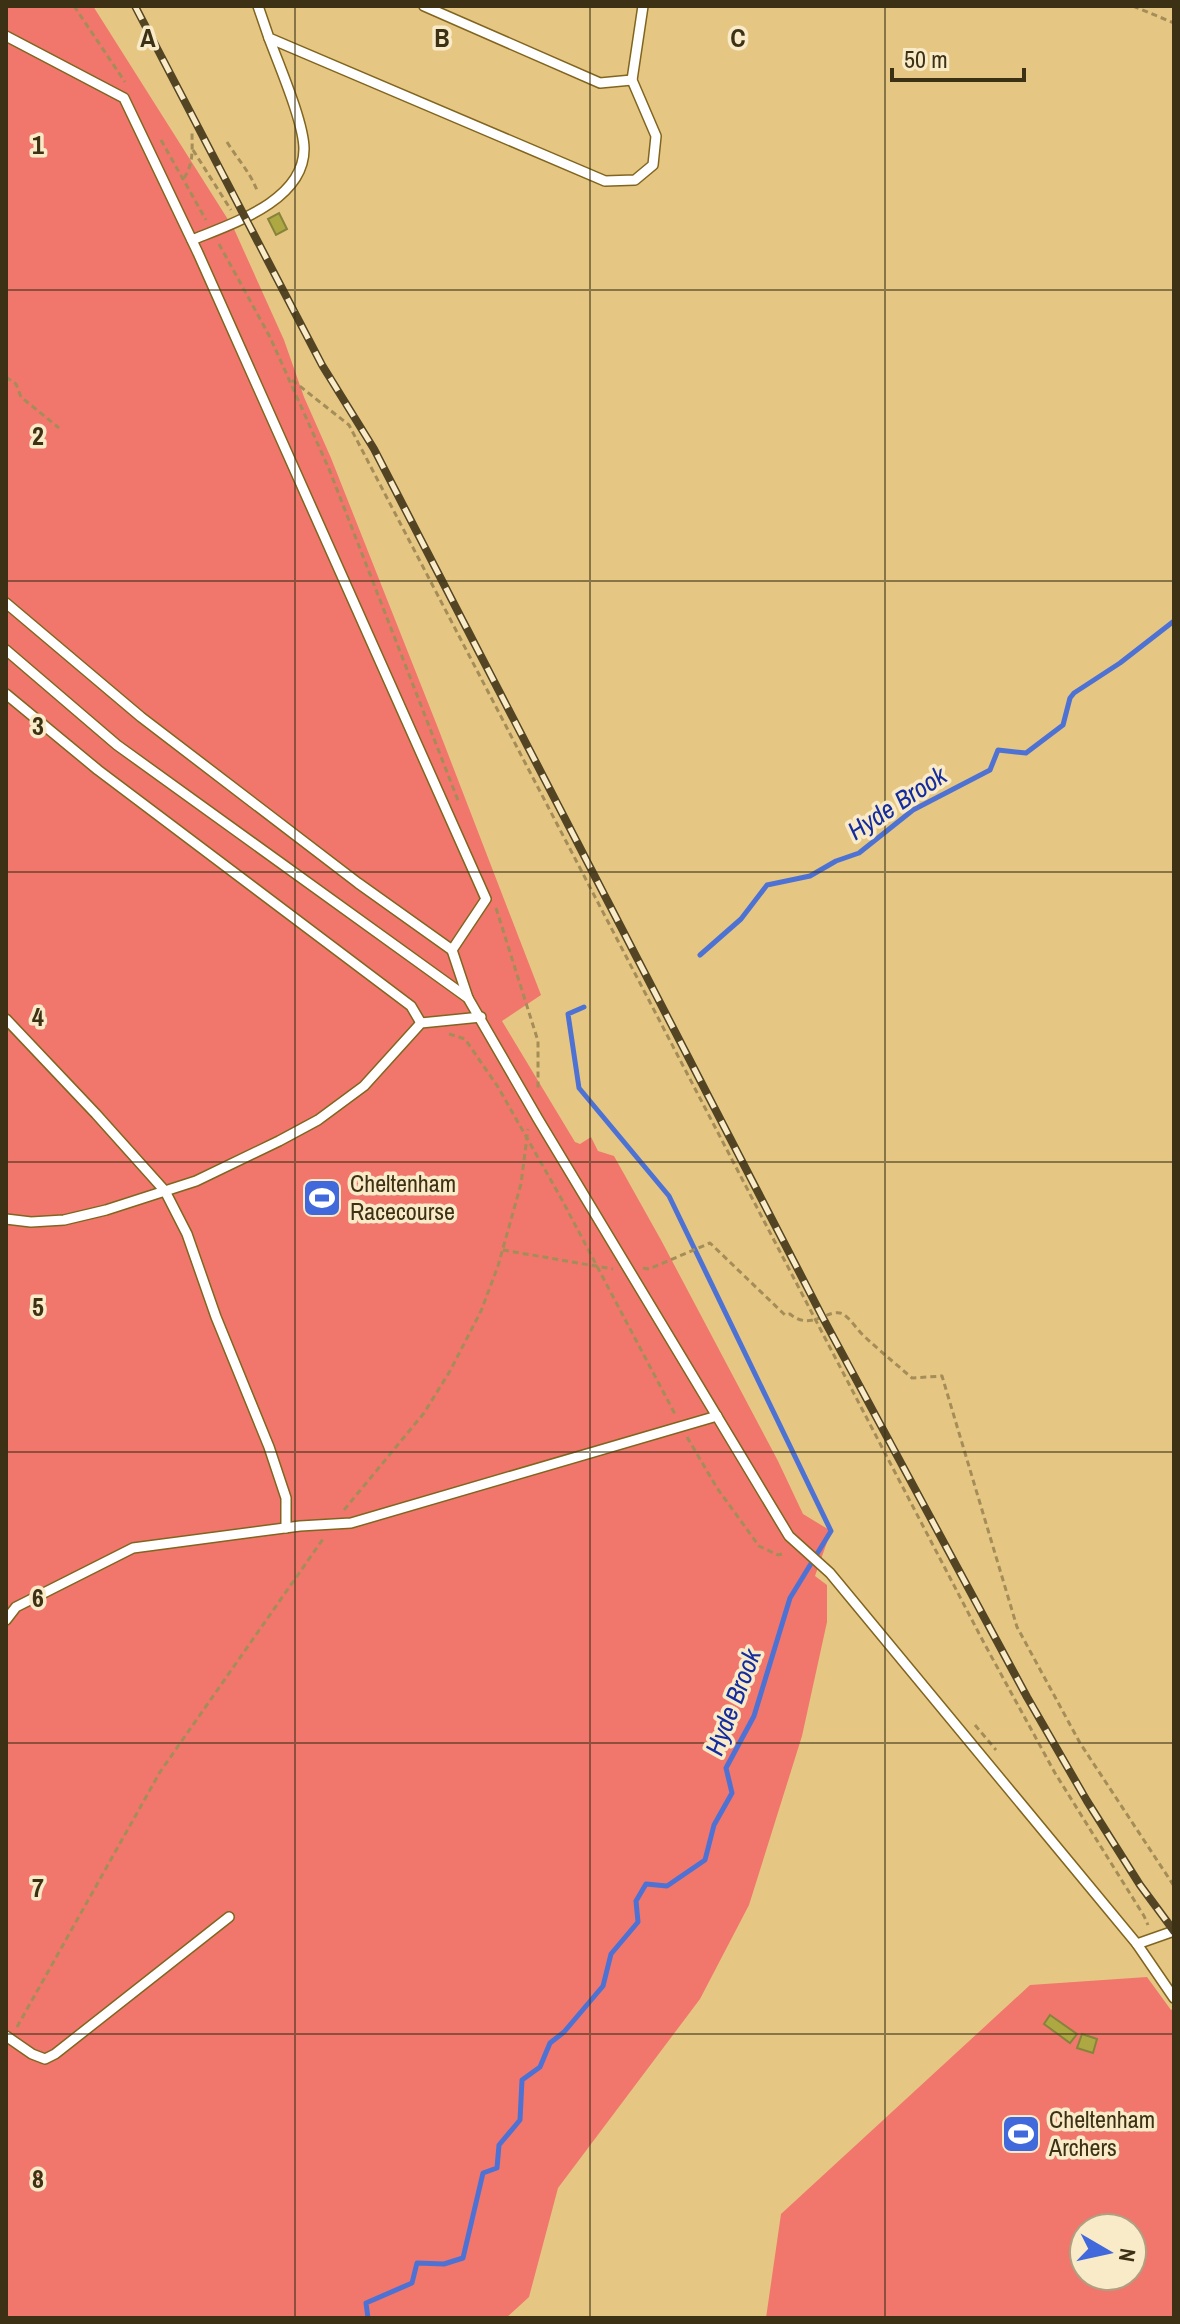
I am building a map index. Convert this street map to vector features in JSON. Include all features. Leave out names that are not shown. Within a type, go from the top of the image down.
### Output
[{"type":"lane","points":[[192,240],[276,200],[292,183],[300,168],[304,151],[303,134],[258,6]]},
{"type":"lane","points":[[424,6],[600,83],[632,80]]},
{"type":"lane","points":[[269,38],[605,181],[635,180],[653,165],[656,136],[632,80],[643,6]]},
{"type":"lane","points":[[6,36],[124,98],[192,240],[486,899],[452,950]]},
{"type":"lane","points":[[6,603],[141,717],[358,883],[452,950],[468,998],[789,1536],[823,1567],[1137,1944],[1174,1998]]},
{"type":"lane","points":[[6,650],[117,745],[468,998]]},
{"type":"lane","points":[[6,694],[98,770],[411,1006],[421,1023]]},
{"type":"lane","points":[[6,1219],[31,1222],[64,1220],[196,1181],[318,1120],[364,1086],[421,1023],[481,1017]]},
{"type":"lane","points":[[6,1019],[165,1191],[187,1234],[216,1317],[269,1447],[286,1498],[286,1528]]},
{"type":"lane","points":[[6,1620],[16,1607],[28,1600],[133,1548],[286,1528],[351,1523],[717,1416]]},
{"type":"lane","points":[[8,2038],[45,2059],[55,2054],[229,1917]]},
{"type":"lane","points":[[1137,1944],[1174,1931]]},
{"type":"path","points":[[74,6],[130,91]]},
{"type":"path","points":[[1133,6],[1174,23]]},
{"type":"path","points":[[155,130],[270,337],[289,378],[349,425],[1012,1695],[1055,1773],[1144,1916],[1154,1940]]},
{"type":"path","points":[[183,179],[190,169],[192,132]]},
{"type":"path","points":[[227,142],[248,170],[264,207]]},
{"type":"path","points":[[193,150],[231,210],[221,216],[225,226]]},
{"type":"path","points":[[6,377],[16,384],[21,397],[59,428]]},
{"type":"path","points":[[450,1034],[465,1039],[498,1087],[717,1488],[759,1546],[778,1555],[802,1548]]},
{"type":"path","points":[[8,2038],[160,1772],[357,1492],[424,1413],[450,1371],[481,1311],[521,1184],[528,1126],[538,1119]]},
{"type":"path","points":[[502,1250],[617,1270],[625,1265],[649,1269],[710,1243],[785,1315],[815,1320],[834,1313],[843,1314],[912,1378],[942,1376],[1017,1627],[1080,1743],[1174,1886]]},
{"type":"shaded area","name":"Cheltenham Racecourse","points":[[6,6],[93,6],[234,229],[284,340],[541,995],[502,1021],[575,1142],[580,1144],[591,1137],[598,1151],[614,1156],[778,1461],[803,1514],[831,1531],[815,1576],[827,1585],[827,1622],[802,1736],[749,1905],[700,1999],[558,2188],[529,2297],[506,2318],[6,2318]]},
{"type":"shaded area","name":"Cheltenham Archers","points":[[1147,1977],[1171,2010],[1174,2008],[1174,2318],[766,2318],[781,2214],[1030,1985]]},
{"type":"building","points":[[279,213],[287,229],[276,235],[268,219]]},
{"type":"building","points":[[1050,2015],[1077,2034],[1070,2043],[1044,2024]]},
{"type":"building","points":[[1082,2034],[1097,2039],[1093,2053],[1077,2048]]},
{"type":"waterway","name":"Hyde Brook","points":[[700,955],[741,919],[767,885],[810,876],[836,861],[859,853],[913,810],[990,770],[998,750],[1026,753],[1063,725],[1074,693],[1120,663],[1174,621]]},
{"type":"waterway","name":"Hyde Brook","points":[[368,2318],[366,2303],[412,2283],[417,2263],[444,2264],[463,2258],[483,2173],[497,2168],[499,2145],[520,2120],[522,2080],[540,2067],[550,2043],[564,2032],[603,1986],[611,1954],[638,1922],[636,1901],[646,1884],[667,1886],[705,1860],[714,1825],[732,1793],[726,1768],[754,1716],[790,1598],[831,1531],[669,1196],[579,1088],[568,1014],[584,1007]]},
{"type":"railway","points":[[135,6],[322,365],[374,449],[823,1318],[1027,1697],[1087,1801],[1140,1885],[1174,1931]]},
{"type":"place","name":"Cheltenham Racecourse","points":[[322,1198]]},
{"type":"place","name":"Cheltenham Archers","points":[[1021,2134]]}]
